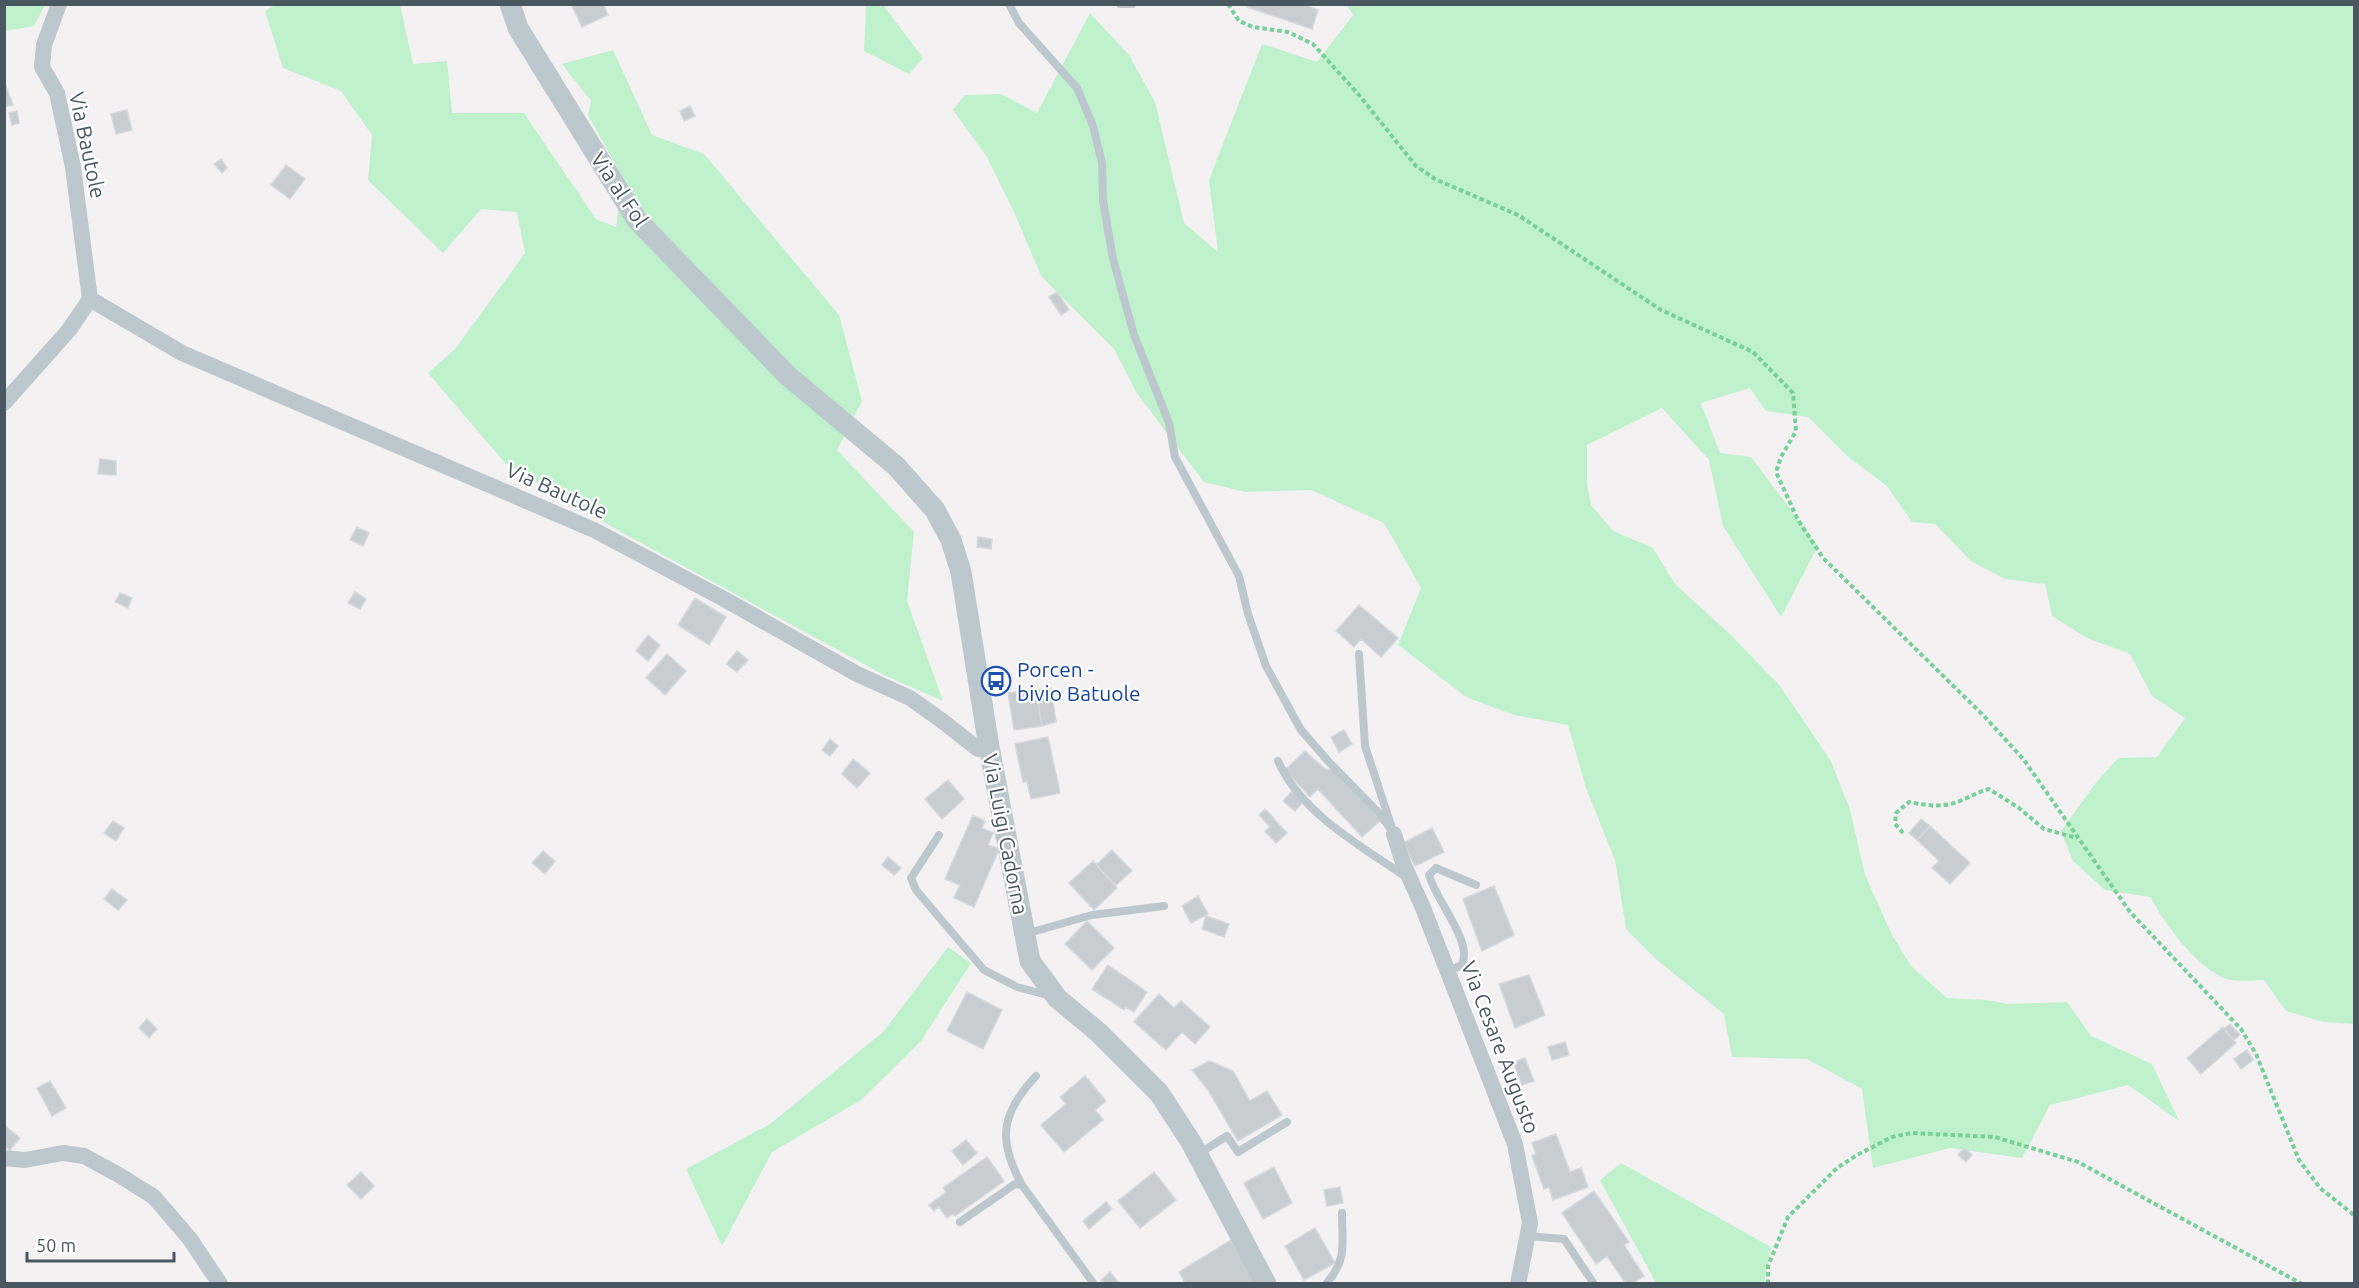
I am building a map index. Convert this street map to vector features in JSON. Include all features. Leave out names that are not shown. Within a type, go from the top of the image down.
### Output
[{"type":"street","name":"Via Bautole","points":[[59,4],[44,45],[42,67],[57,93],[73,167],[90,299],[182,353],[594,530],[857,674],[910,698],[978,749],[989,747]]},
{"type":"street","name":"Via al Fol","points":[[510,4],[518,28],[637,220],[788,376]]},
{"type":"street","points":[[4,403],[69,330],[90,299]]},
{"type":"street","name":"Via Luigi Cadorna","points":[[788,376],[896,466],[935,510],[951,540],[961,572],[989,747],[1030,961],[1057,998],[1098,1032],[1159,1093],[1197,1155],[1266,1284]]},
{"type":"street","name":"Via Cesare Augusto","points":[[1394,834],[1515,1144],[1530,1223],[1518,1284]]},
{"type":"street","points":[[4,1158],[25,1160],[63,1153],[84,1156],[119,1175],[154,1197],[190,1239],[220,1284]]},
{"type":"lane","points":[[1009,4],[1019,23],[1077,88],[1093,126],[1102,163],[1103,201],[1113,259],[1134,335],[1169,423],[1175,457],[1239,576],[1248,614],[1266,666],[1301,730],[1379,813],[1394,834]]},
{"type":"lane","points":[[1120,4],[1132,4]]},
{"type":"lane","points":[[1359,654],[1365,746],[1394,834]]},
{"type":"lane","points":[[1278,761],[1286,779],[1330,824],[1411,881]]},
{"type":"lane","points":[[939,835],[911,878],[916,890],[984,970],[1017,987],[1057,998]]},
{"type":"lane","points":[[1448,971],[1462,965],[1465,958],[1460,935],[1432,887],[1429,875],[1436,868],[1476,885]]},
{"type":"lane","points":[[1025,934],[1092,915],[1164,906]]},
{"type":"lane","points":[[1036,1076],[1023,1090],[1007,1119],[1006,1144],[1011,1165],[1022,1185],[1094,1284]]},
{"type":"lane","points":[[1197,1155],[1227,1136],[1238,1152],[1287,1122]]},
{"type":"lane","points":[[960,1222],[1015,1184],[1022,1185]]},
{"type":"lane","points":[[1326,1284],[1342,1260],[1342,1213]]},
{"type":"lane","points":[[1528,1236],[1564,1239],[1594,1284]]},
{"type":"path","points":[[1228,4],[1239,21],[1253,27],[1288,32],[1313,44],[1359,95],[1416,166],[1436,179],[1518,215],[1661,310],[1753,352],[1793,393],[1796,431],[1781,457],[1776,472],[1798,520],[1823,558],[2024,760],[2130,912],[2241,1029],[2256,1054],[2299,1160],[2320,1188],[2355,1215]]},
{"type":"path","points":[[1903,833],[1895,824],[1896,813],[1909,802],[1931,806],[1956,802],[1989,789],[2019,808],[2044,829],[2077,838]]},
{"type":"path","points":[[1768,1284],[1768,1266],[1788,1216],[1837,1168],[1892,1137],[1911,1133],[1995,1137],[2078,1162],[2302,1284]]},
{"type":"green space","points":[[277,4],[400,5],[413,64],[447,61],[452,113],[524,113],[596,219],[616,227],[623,178],[588,115],[591,101],[562,64],[613,50],[652,135],[704,154],[839,315],[862,401],[837,450],[914,532],[907,601],[943,701],[884,675],[619,531],[505,463],[428,373],[456,348],[525,253],[517,212],[481,209],[443,253],[368,180],[372,135],[341,91],[283,68],[265,11]]},
{"type":"green space","points":[[4,5],[45,5],[34,26],[5,31]]},
{"type":"green space","points":[[866,5],[883,5],[923,58],[909,74],[864,51]]},
{"type":"green space","points":[[1347,5],[2354,5],[2354,1024],[2323,1022],[2286,1011],[2264,980],[2237,981],[2226,979],[2211,971],[2190,953],[2150,897],[2105,890],[2073,861],[2061,831],[2095,784],[2118,758],[2157,757],[2185,718],[2152,696],[2130,654],[2087,638],[2052,616],[2045,584],[2005,579],[1971,561],[1935,524],[1912,522],[1887,486],[1847,456],[1808,417],[1766,411],[1750,388],[1701,403],[1720,453],[1751,457],[1818,546],[1781,617],[1723,526],[1709,460],[1662,408],[1587,445],[1587,484],[1591,505],[1613,531],[1653,548],[1675,584],[1732,636],[1780,686],[1831,761],[1850,810],[1865,875],[1892,935],[1911,966],[1947,998],[1987,1000],[2008,1004],[2067,1002],[2091,1036],[2152,1064],[2179,1121],[2128,1085],[2050,1105],[2022,1158],[1950,1148],[1873,1168],[1862,1089],[1807,1059],[1732,1057],[1724,1014],[1657,960],[1626,929],[1615,860],[1586,788],[1568,725],[1514,715],[1466,697],[1398,645],[1421,588],[1384,523],[1311,490],[1245,492],[1204,482],[1136,392],[1114,349],[1041,276],[1014,212],[987,157],[953,110],[965,95],[1001,94],[1037,113],[1090,13],[1129,55],[1155,102],[1184,223],[1218,252],[1209,180],[1262,44],[1317,62],[1353,15]]},
{"type":"green space","points":[[948,947],[971,963],[921,1041],[861,1100],[772,1152],[722,1246],[686,1169],[770,1124],[883,1032]]},
{"type":"green space","points":[[1621,1163],[1771,1247],[1764,1283],[1656,1283],[1600,1180]]},
{"type":"building","points":[[571,4],[603,4],[608,15],[582,27]]},
{"type":"building","points":[[1248,4],[1303,4],[1318,10],[1312,29],[1247,7]]},
{"type":"building","points":[[4,81],[13,105],[4,107]]},
{"type":"building","points":[[690,106],[695,116],[684,121],[680,111]]},
{"type":"building","points":[[127,110],[132,130],[116,134],[111,114]]},
{"type":"building","points":[[17,111],[19,123],[12,125],[9,113]]},
{"type":"building","points":[[221,159],[227,168],[222,173],[214,164]]},
{"type":"building","points":[[286,165],[305,179],[290,199],[271,185]]},
{"type":"building","points":[[1057,292],[1069,310],[1061,315],[1049,297]]},
{"type":"building","points":[[100,459],[116,461],[116,475],[98,474]]},
{"type":"building","points":[[357,527],[369,533],[363,546],[350,540]]},
{"type":"building","points":[[978,537],[992,539],[991,549],[977,547]]},
{"type":"building","points":[[355,592],[366,599],[360,609],[348,603]]},
{"type":"building","points":[[120,593],[132,598],[128,608],[115,602]]},
{"type":"building","points":[[695,598],[726,617],[709,645],[678,625]]},
{"type":"building","points":[[1359,605],[1398,638],[1381,657],[1361,639],[1354,647],[1336,631]]},
{"type":"building","points":[[648,635],[660,645],[648,661],[636,651]]},
{"type":"building","points":[[737,651],[748,660],[737,672],[726,664]]},
{"type":"building","points":[[667,654],[686,671],[665,695],[646,678]]},
{"type":"building","points":[[1036,688],[1042,726],[1014,730],[1008,693]]},
{"type":"building","points":[[1051,688],[1056,722],[1042,726],[1036,690]]},
{"type":"building","points":[[1344,730],[1352,744],[1339,752],[1331,737]]},
{"type":"building","points":[[1048,737],[1060,793],[1031,799],[1027,782],[1023,782],[1015,744]]},
{"type":"building","points":[[830,739],[838,746],[830,756],[822,750]]},
{"type":"building","points":[[1305,751],[1325,769],[1335,770],[1381,820],[1362,837],[1318,789],[1310,797],[1285,770]]},
{"type":"building","points":[[853,759],[870,773],[857,788],[842,774]]},
{"type":"building","points":[[948,780],[964,799],[942,819],[925,799]]},
{"type":"building","points":[[1291,792],[1303,802],[1295,811],[1283,801]]},
{"type":"building","points":[[1265,809],[1287,833],[1276,843],[1265,831],[1270,827],[1259,815]]},
{"type":"building","points":[[973,815],[985,821],[982,828],[993,833],[988,845],[999,849],[974,907],[954,898],[960,885],[945,879]]},
{"type":"building","points":[[1921,819],[1930,826],[1917,840],[1909,833]]},
{"type":"building","points":[[113,821],[124,828],[116,841],[104,833]]},
{"type":"building","points":[[1930,826],[1970,863],[1950,884],[1932,868],[1939,861],[1917,840]]},
{"type":"building","points":[[1432,828],[1444,852],[1415,866],[1403,843]]},
{"type":"building","points":[[1112,850],[1132,871],[1116,885],[1096,865]]},
{"type":"building","points":[[543,851],[555,861],[545,874],[532,863]]},
{"type":"building","points":[[888,857],[901,868],[894,875],[882,865]]},
{"type":"building","points":[[1093,861],[1117,888],[1094,910],[1069,883]]},
{"type":"building","points":[[1494,886],[1514,935],[1482,951],[1463,899]]},
{"type":"building","points":[[112,889],[127,900],[118,910],[104,899]]},
{"type":"building","points":[[1198,896],[1208,914],[1191,923],[1182,906]]},
{"type":"building","points":[[1206,916],[1229,924],[1224,937],[1202,929]]},
{"type":"building","points":[[1087,921],[1114,948],[1092,970],[1065,944]]},
{"type":"building","points":[[1108,965],[1147,992],[1134,1012],[1126,1007],[1124,1010],[1092,989]]},
{"type":"building","points":[[1529,975],[1545,1015],[1515,1028],[1499,984]]},
{"type":"building","points":[[967,992],[1002,1010],[983,1049],[947,1031]]},
{"type":"building","points":[[1159,994],[1174,1008],[1181,1001],[1210,1027],[1195,1044],[1182,1032],[1166,1050],[1134,1022]]},
{"type":"building","points":[[147,1019],[157,1029],[149,1038],[139,1028]]},
{"type":"building","points":[[2230,1024],[2240,1035],[2234,1040],[2224,1029]]},
{"type":"building","points":[[2223,1027],[2236,1043],[2201,1074],[2187,1058]]},
{"type":"building","points":[[1565,1042],[1569,1055],[1552,1060],[1548,1047]]},
{"type":"building","points":[[2247,1050],[2253,1060],[2241,1069],[2234,1059]]},
{"type":"building","points":[[1525,1058],[1534,1081],[1522,1085],[1513,1062]]},
{"type":"building","points":[[1209,1061],[1233,1071],[1250,1101],[1267,1091],[1282,1115],[1238,1141],[1208,1090],[1192,1070]]},
{"type":"building","points":[[1085,1076],[1106,1101],[1095,1110],[1103,1120],[1064,1152],[1041,1125],[1066,1104],[1060,1097]]},
{"type":"building","points":[[50,1081],[66,1108],[52,1116],[37,1088]]},
{"type":"building","points":[[4,1125],[20,1138],[10,1150],[4,1146]]},
{"type":"building","points":[[1556,1134],[1570,1172],[1581,1168],[1588,1187],[1553,1200],[1549,1187],[1544,1189],[1532,1156],[1536,1154],[1532,1143]]},
{"type":"building","points":[[966,1140],[977,1153],[963,1165],[952,1151]]},
{"type":"building","points":[[1964,1148],[1972,1155],[1966,1162],[1958,1155]]},
{"type":"building","points":[[987,1157],[1004,1181],[955,1216],[953,1214],[947,1218],[939,1207],[934,1211],[929,1205],[946,1192],[943,1188]]},
{"type":"building","points":[[1274,1167],[1292,1203],[1263,1219],[1244,1183]]},
{"type":"building","points":[[361,1172],[374,1186],[361,1199],[347,1185]]},
{"type":"building","points":[[1154,1172],[1176,1200],[1140,1228],[1118,1201]]},
{"type":"building","points":[[1340,1187],[1343,1203],[1327,1206],[1324,1190]]},
{"type":"building","points":[[1594,1191],[1629,1242],[1624,1245],[1644,1276],[1631,1284],[1626,1284],[1607,1256],[1596,1264],[1562,1213]]},
{"type":"building","points":[[1106,1202],[1112,1209],[1089,1229],[1083,1221]]},
{"type":"building","points":[[1315,1228],[1335,1263],[1304,1280],[1285,1246]]},
{"type":"building","points":[[1231,1240],[1257,1284],[1186,1284],[1179,1272]]},
{"type":"building","points":[[1110,1272],[1120,1284],[1104,1284],[1101,1280]]},
{"type":"place","name":"Porcen - bivio Batuole","points":[[996,681]]}]
